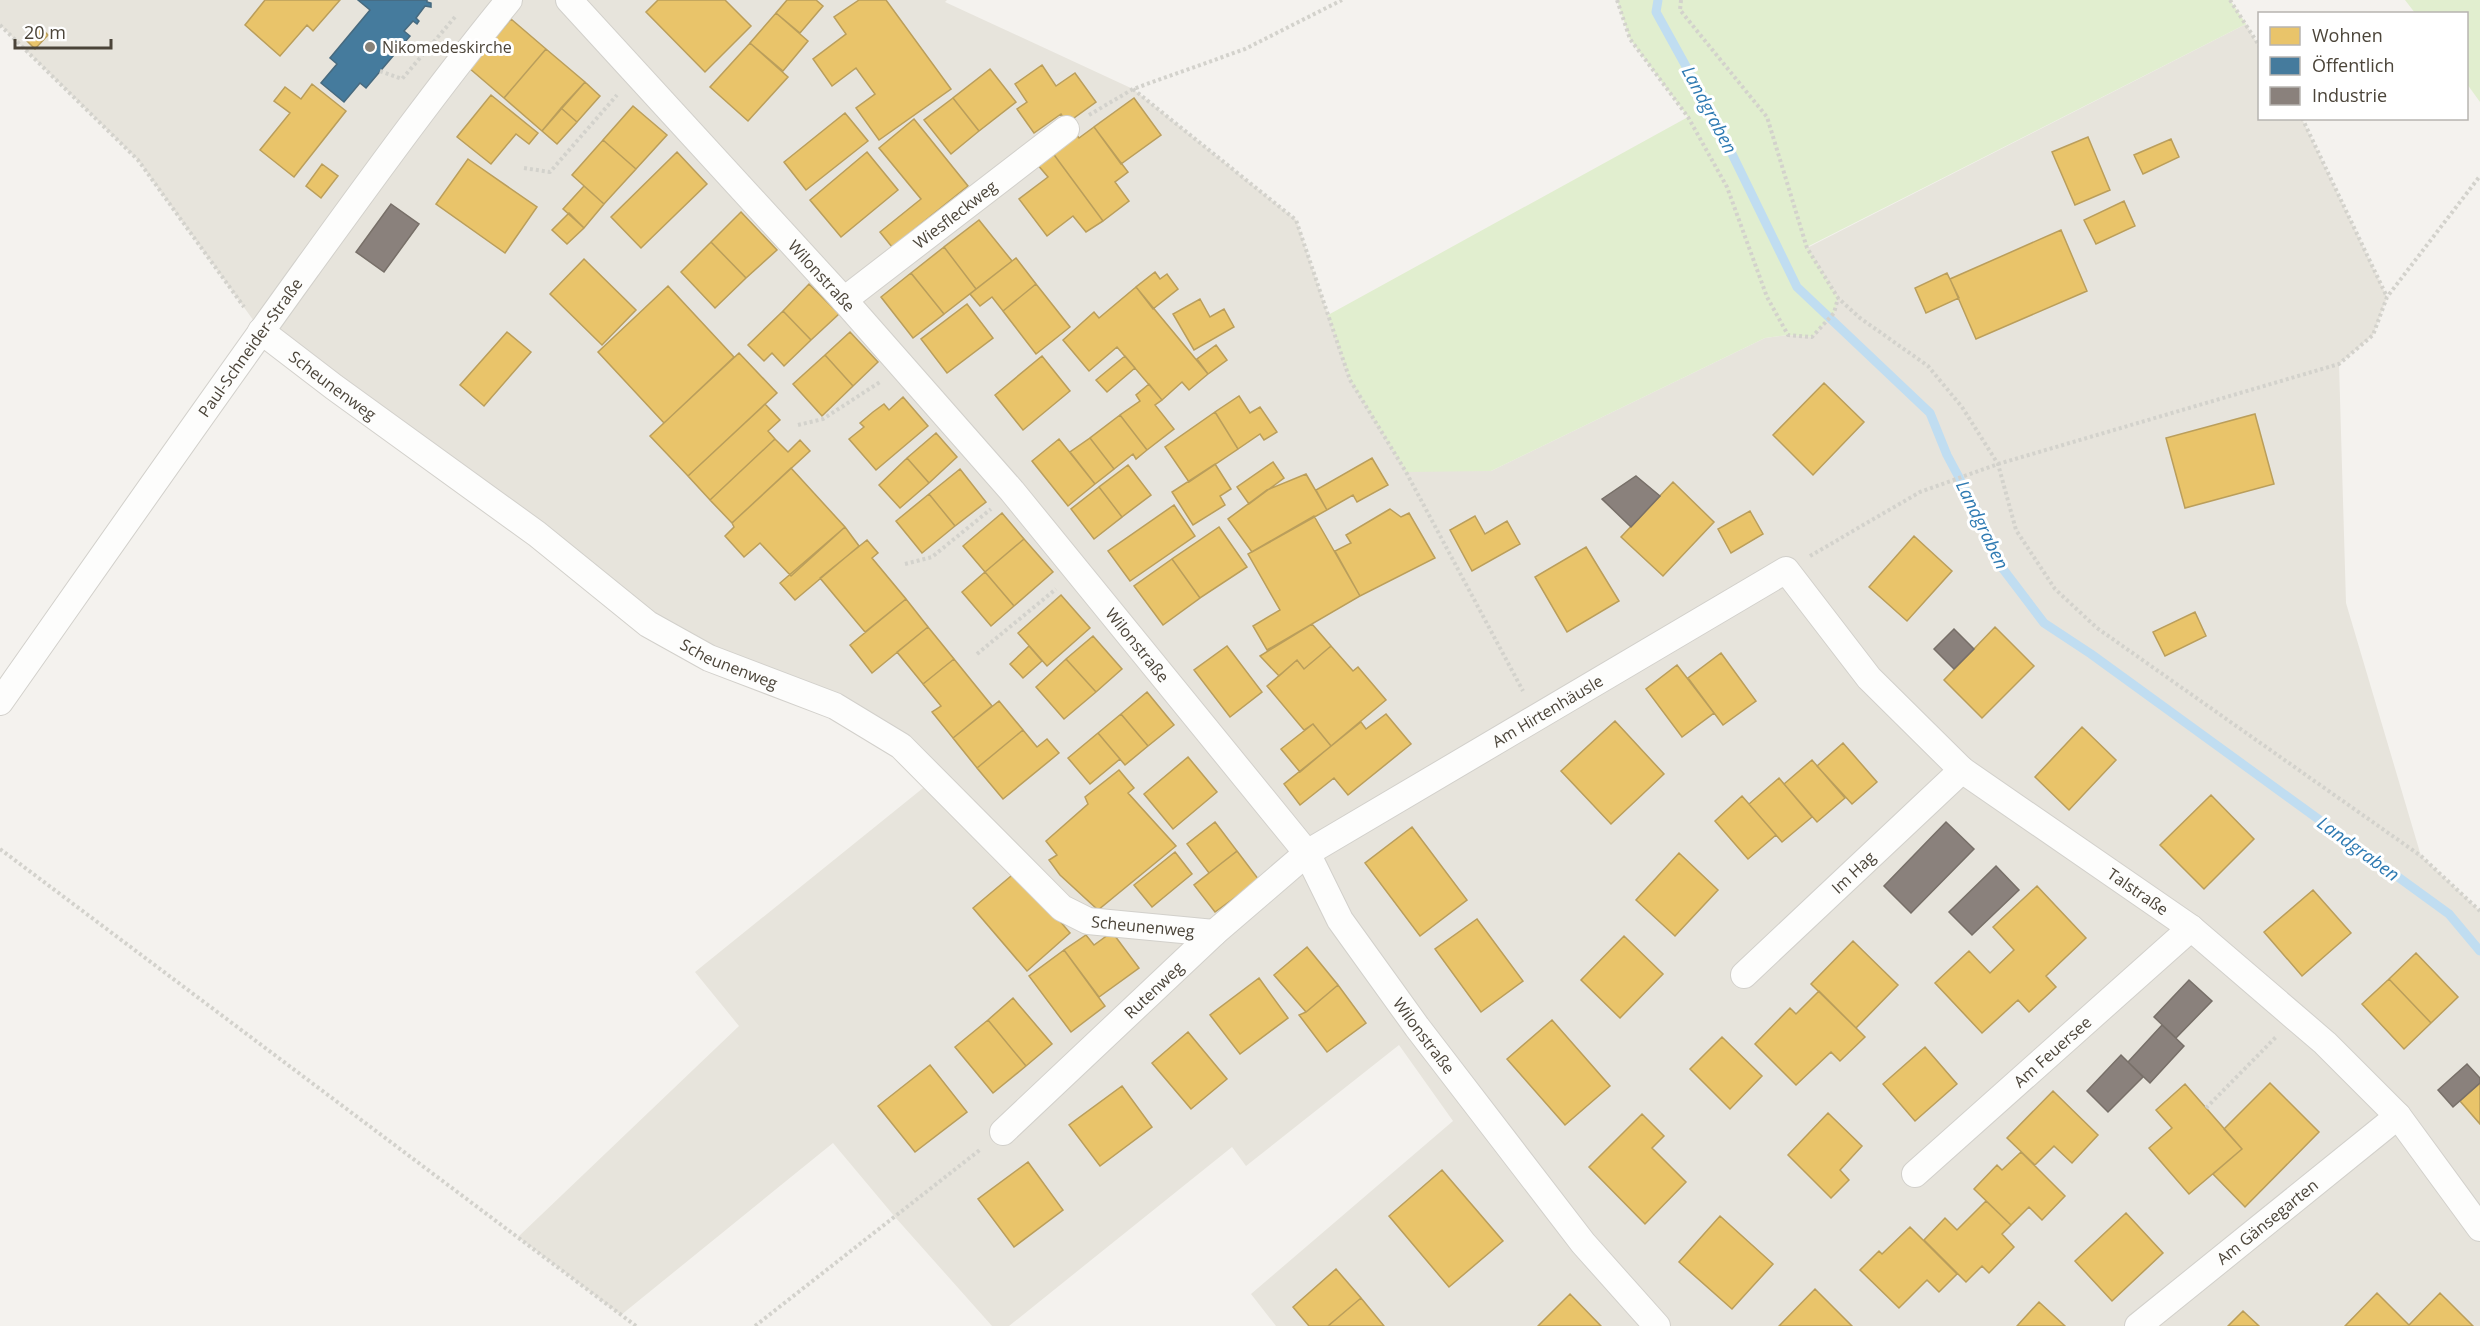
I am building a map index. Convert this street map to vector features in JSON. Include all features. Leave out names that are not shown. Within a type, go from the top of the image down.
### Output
[{"type":"street","name":"Paul-Schneider-Straße","points":[[0,702],[261,331],[440,86],[510,0]]},
{"type":"street","name":"Wilonstraße","points":[[569,0],[844,300],[1012,491],[1307,853],[1340,920],[1417,1027],[1583,1243],[1657,1326]]},
{"type":"street","name":"Wiesfleckweg","points":[[844,300],[1066,129]]},
{"type":"street","name":"Scheunenweg","points":[[261,331],[343,394],[537,534],[648,624],[709,658],[835,705],[901,746],[1062,908],[1088,921],[1214,933]]},
{"type":"street","name":"Am Hirtenhäusle","points":[[1307,853],[1786,570]]},
{"type":"street","name":"Talstraße","points":[[1786,570],[1869,678],[1962,770],[2191,928],[2325,1043],[2398,1116],[2480,1228]]},
{"type":"street","name":"Im Hag","points":[[1744,975],[1962,770]]},
{"type":"street","name":"Rutenweg","points":[[1003,1132],[1214,933],[1307,853]]},
{"type":"street","name":"Am Feuersee","points":[[1915,1174],[2191,928]]},
{"type":"street","name":"Am Gänsegarten","points":[[2138,1326],[2398,1116]]},
{"type":"path","points":[[1066,129],[1133,89],[1245,49],[1342,0]]},
{"type":"path","points":[[1617,0],[1630,39],[1688,117],[1727,188],[1767,297],[1788,335],[1812,337],[1834,313],[1838,298]]},
{"type":"path","points":[[1681,0],[1680,10],[1767,117],[1807,248],[1838,298],[1860,318],[1928,366],[1962,407],[1998,464],[2016,530],[2055,588],[2097,628],[2421,856],[2480,911]]},
{"type":"path","points":[[2230,0],[2258,45]]},
{"type":"path","points":[[380,71],[402,79],[462,9]]},
{"type":"path","points":[[0,25],[138,160],[261,331]]},
{"type":"path","points":[[524,168],[550,171],[636,73]]},
{"type":"path","points":[[1133,89],[1296,220],[1350,380],[1406,472],[1537,717]]},
{"type":"path","points":[[2303,120],[2387,297]]},
{"type":"path","points":[[1786,570],[1920,492],[1998,464],[2339,364],[2373,335],[2387,297],[2480,176]]},
{"type":"path","points":[[798,425],[823,419],[903,367]]},
{"type":"path","points":[[905,564],[932,557],[1012,491]]},
{"type":"path","points":[[977,654],[1077,571]]},
{"type":"path","points":[[0,849],[636,1326]]},
{"type":"path","points":[[2206,1108],[2296,1018]]},
{"type":"path","points":[[755,1326],[1003,1132]]},
{"type":"shaded area","points":[[0,0],[947,0],[945,2],[1133,89],[1296,220],[1350,380],[1491,471],[1765,338],[1788,335],[1812,337],[1838,298],[1807,248],[2246,24],[2258,45],[2258,120],[2302,120],[2387,297],[2373,335],[2339,364],[2346,603],[2421,856],[2480,911],[2480,1326],[1276,1326],[1251,1294],[1453,1121],[1399,1045],[1246,1166],[1232,1147],[1009,1326],[992,1326],[833,1143],[621,1315],[518,1237],[739,1026],[695,972],[933,780],[901,746],[709,658],[261,331],[138,160],[0,25]]},
{"type":"green space","points":[[1617,0],[2230,0],[2246,24],[1807,247],[1838,298],[1834,313],[1812,337],[1788,335],[1765,338],[1491,471],[1406,472],[1350,380],[1328,315],[1688,117],[1630,39]]},
{"type":"green space","points":[[2405,0],[2480,0],[2480,102],[2468,85],[2468,12],[2414,12]]},
{"type":"building: Wohnen","points":[[265,0],[340,0],[313,31],[307,25],[280,56],[245,25]]},
{"type":"building: Wohnen","points":[[658,0],[725,0],[751,26],[705,72],[646,12]]},
{"type":"building: Wohnen","points":[[787,0],[816,0],[823,6],[800,33],[776,13]]},
{"type":"building: Wohnen","points":[[859,0],[886,0],[951,89],[879,140],[856,108],[875,94],[856,68],[832,86],[813,59],[846,34],[834,17]]},
{"type":"building: Wohnen","points":[[776,13],[808,41],[783,71],[750,43]]},
{"type":"building: Wohnen","points":[[511,19],[546,49],[504,98],[469,68]]},
{"type":"building: Wohnen","points":[[38,25],[48,35],[35,49],[25,39]]},
{"type":"building: Wohnen","points":[[750,43],[788,77],[748,121],[710,87]]},
{"type":"building: Wohnen","points":[[546,49],[585,82],[542,131],[504,98]]},
{"type":"building: Wohnen","points":[[1042,65],[1056,86],[1075,73],[1096,102],[1067,123],[1061,114],[1034,133],[1017,109],[1027,102],[1015,84]]},
{"type":"building: Wohnen","points":[[990,69],[1016,102],[979,131],[953,98]]},
{"type":"building: Wohnen","points":[[585,82],[600,96],[577,122],[561,108]]},
{"type":"building: Wohnen","points":[[312,84],[346,111],[294,177],[260,150],[290,113],[274,101],[285,87],[301,99]]},
{"type":"building: Wohnen","points":[[491,95],[538,133],[529,144],[516,134],[491,164],[457,137]]},
{"type":"building: Wohnen","points":[[953,98],[979,131],[951,154],[924,120]]},
{"type":"building: Wohnen","points":[[1134,98],[1161,135],[1121,164],[1094,127]]},
{"type":"building: Wohnen","points":[[633,106],[667,135],[636,169],[603,140]]},
{"type":"building: Wohnen","points":[[561,108],[577,122],[557,144],[542,131]]},
{"type":"building: Wohnen","points":[[845,113],[868,141],[806,190],[784,162]]},
{"type":"building: Wohnen","points":[[914,119],[968,186],[892,247],[880,232],[921,199],[879,148]]},
{"type":"building: Wohnen","points":[[1094,127],[1128,172],[1115,182],[1129,201],[1103,221],[1052,152],[1076,134],[1079,138]]},
{"type":"building: Wohnen","points":[[2088,137],[2110,190],[2075,205],[2052,152]]},
{"type":"building: Wohnen","points":[[2171,139],[2179,157],[2143,174],[2134,155]]},
{"type":"building: Wohnen","points":[[603,140],[636,169],[604,204],[572,175]]},
{"type":"building: Wohnen","points":[[677,152],[707,184],[641,248],[611,217]]},
{"type":"building: Wohnen","points":[[867,152],[898,190],[841,237],[810,200]]},
{"type":"building: Wohnen","points":[[1052,152],[1103,221],[1086,232],[1073,216],[1047,236],[1019,199],[1048,177],[1037,164]]},
{"type":"building: Wohnen","points":[[468,159],[537,207],[505,253],[436,204]]},
{"type":"building: Wohnen","points":[[322,164],[338,176],[321,198],[306,186]]},
{"type":"building: Wohnen","points":[[584,186],[604,204],[584,228],[563,209]]},
{"type":"building: Wohnen","points":[[2124,201],[2135,226],[2096,244],[2084,220]]},
{"type":"building: Wohnen","points":[[741,212],[777,250],[746,278],[711,242]]},
{"type":"building: Wohnen","points":[[569,213],[584,228],[567,244],[552,230]]},
{"type":"building: Wohnen","points":[[979,220],[1012,261],[976,289],[944,247]]},
{"type":"building: Wohnen","points":[[2061,230],[2087,291],[1976,339],[1950,279]]},
{"type":"building: Wohnen","points":[[711,242],[746,278],[715,308],[681,272]]},
{"type":"building: Wohnen","points":[[944,247],[976,289],[944,314],[911,273]]},
{"type":"building: Wohnen","points":[[1016,258],[1036,284],[1003,311],[992,297],[980,306],[970,294]]},
{"type":"building: Wohnen","points":[[584,259],[636,310],[602,345],[550,294]]},
{"type":"building: Wohnen","points":[[1155,272],[1160,279],[1167,274],[1178,289],[1153,309],[1136,287]]},
{"type":"building: Wohnen","points":[[911,273],[944,314],[913,338],[881,297]]},
{"type":"building: Wohnen","points":[[1947,273],[1959,298],[1926,313],[1915,288]]},
{"type":"building: Wohnen","points":[[809,284],[839,314],[811,340],[783,311]]},
{"type":"building: Wohnen","points":[[1036,284],[1070,327],[1036,354],[1003,311]]},
{"type":"building: Wohnen","points":[[668,286],[734,357],[664,423],[598,352]]},
{"type":"building: Wohnen","points":[[1136,287],[1208,374],[1189,390],[1182,382],[1162,400],[1117,347],[1089,371],[1063,340],[1094,312],[1099,318]]},
{"type":"building: Wohnen","points":[[1200,299],[1210,317],[1224,309],[1234,327],[1194,350],[1173,314]]},
{"type":"building: Wohnen","points":[[967,304],[993,338],[947,373],[921,339]]},
{"type":"building: Wohnen","points":[[783,311],[811,340],[784,366],[772,353],[764,361],[748,345]]},
{"type":"building: Wohnen","points":[[507,332],[531,352],[484,406],[460,385]]},
{"type":"building: Wohnen","points":[[850,332],[878,362],[853,386],[825,355]]},
{"type":"building: Wohnen","points":[[1216,345],[1227,360],[1208,374],[1197,359]]},
{"type":"building: Wohnen","points":[[739,353],[777,393],[688,476],[650,436]]},
{"type":"building: Wohnen","points":[[825,355],[853,386],[822,416],[793,384]]},
{"type":"building: Wohnen","points":[[1042,356],[1070,391],[1023,430],[995,395]]},
{"type":"building: Wohnen","points":[[1125,356],[1135,368],[1107,392],[1096,380]]},
{"type":"building: Wohnen","points":[[1824,383],[1864,422],[1813,475],[1773,435]]},
{"type":"building: Wohnen","points":[[1149,384],[1162,400],[1155,405],[1174,429],[1147,450],[1120,415],[1140,401],[1136,395]]},
{"type":"building: Wohnen","points":[[1239,396],[1250,413],[1260,407],[1277,432],[1264,440],[1260,434],[1238,449],[1215,412]]},
{"type":"building: Wohnen","points":[[903,397],[928,426],[876,470],[849,439],[864,427],[860,423],[873,412],[884,404],[889,410]]},
{"type":"building: Wohnen","points":[[765,404],[780,420],[768,431],[775,439],[710,500],[688,476]]},
{"type":"building: Wohnen","points":[[1215,412],[1238,449],[1189,482],[1165,447]]},
{"type":"building: Wohnen","points":[[2255,414],[2274,484],[2185,508],[2166,438]]},
{"type":"building: Wohnen","points":[[1120,415],[1147,450],[1136,459],[1133,454],[1114,469],[1090,438]]},
{"type":"building: Wohnen","points":[[936,433],[957,457],[929,483],[907,458]]},
{"type":"building: Wohnen","points":[[1090,438],[1114,469],[1095,484],[1070,452]]},
{"type":"building: Wohnen","points":[[775,439],[788,452],[800,440],[810,451],[732,523],[710,500]]},
{"type":"building: Wohnen","points":[[1059,439],[1095,484],[1068,506],[1032,461]]},
{"type":"building: Wohnen","points":[[907,458],[929,483],[900,508],[879,485]]},
{"type":"building: Wohnen","points":[[1372,458],[1388,485],[1357,502],[1353,495],[1327,510],[1316,490]]},
{"type":"building: Wohnen","points":[[1273,462],[1284,478],[1249,504],[1237,487]]},
{"type":"building: Wohnen","points":[[1215,464],[1231,489],[1220,496],[1225,505],[1193,525],[1172,492]]},
{"type":"building: Wohnen","points":[[1128,465],[1151,495],[1122,517],[1099,487]]},
{"type":"building: Wohnen","points":[[791,468],[845,527],[791,576],[760,543],[744,557],[725,536],[734,527],[732,523]]},
{"type":"building: Wohnen","points":[[960,469],[986,502],[955,526],[929,494]]},
{"type":"building: Wohnen","points":[[1306,474],[1327,510],[1252,552],[1228,519],[1267,490]]},
{"type":"building: Wohnen","points":[[1673,482],[1714,522],[1663,576],[1621,537]]},
{"type":"building: Wohnen","points":[[1099,487],[1122,517],[1094,539],[1071,509]]},
{"type":"building: Wohnen","points":[[929,494],[955,526],[922,553],[896,521]]},
{"type":"building: Wohnen","points":[[1174,505],[1195,536],[1130,581],[1108,551]]},
{"type":"building: Wohnen","points":[[1390,509],[1401,517],[1409,513],[1435,558],[1360,596],[1335,551],[1351,543],[1346,535]]},
{"type":"building: Wohnen","points":[[1750,511],[1763,534],[1731,553],[1718,529]]},
{"type":"building: Wohnen","points":[[1002,513],[1024,539],[985,572],[963,546]]},
{"type":"building: Wohnen","points":[[1314,516],[1360,596],[1267,650],[1253,626],[1280,610],[1248,554]]},
{"type":"building: Wohnen","points":[[1475,516],[1485,534],[1507,521],[1520,544],[1472,571],[1450,530]]},
{"type":"building: Wohnen","points":[[845,527],[859,546],[795,600],[780,583]]},
{"type":"building: Wohnen","points":[[1219,527],[1247,567],[1200,598],[1172,559]]},
{"type":"building: Wohnen","points":[[1914,536],[1952,571],[1907,621],[1869,587]]},
{"type":"building: Wohnen","points":[[1024,539],[1053,572],[1014,606],[985,572]]},
{"type":"building: Wohnen","points":[[867,540],[878,553],[872,558],[906,599],[865,632],[820,578]]},
{"type":"building: Wohnen","points":[[1586,547],[1619,601],[1567,632],[1535,577]]},
{"type":"building: Wohnen","points":[[1172,559],[1200,598],[1163,625],[1134,586]]},
{"type":"building: Wohnen","points":[[985,572],[1014,606],[991,626],[962,592]]},
{"type":"building: Wohnen","points":[[1061,595],[1090,628],[1047,666],[1018,633]]},
{"type":"building: Wohnen","points":[[906,599],[928,627],[872,673],[850,645]]},
{"type":"building: Wohnen","points":[[2195,612],[2206,636],[2165,656],[2153,632]]},
{"type":"building: Wohnen","points":[[1312,624],[1331,646],[1304,669],[1297,660],[1279,676],[1260,656]]},
{"type":"building: Wohnen","points":[[928,627],[954,659],[923,684],[897,652]]},
{"type":"building: Wohnen","points":[[1995,627],[2034,666],[1982,718],[1944,680]]},
{"type":"building: Wohnen","points":[[1093,636],[1122,669],[1096,692],[1066,659]]},
{"type":"building: Wohnen","points":[[1029,646],[1042,661],[1023,678],[1010,664]]},
{"type":"building: Wohnen","points":[[1227,646],[1262,692],[1230,717],[1194,670]]},
{"type":"building: Wohnen","points":[[1331,646],[1353,671],[1358,667],[1386,700],[1331,746],[1313,724],[1304,730],[1267,686],[1297,660],[1304,669]]},
{"type":"building: Wohnen","points":[[1721,653],[1756,701],[1723,725],[1688,678]]},
{"type":"building: Wohnen","points":[[954,659],[992,706],[953,738],[932,712],[941,706],[923,684]]},
{"type":"building: Wohnen","points":[[1066,659],[1096,692],[1064,719],[1036,687]]},
{"type":"building: Wohnen","points":[[1677,665],[1714,713],[1682,737],[1646,689]]},
{"type":"building: Wohnen","points":[[1147,692],[1174,725],[1148,746],[1121,714]]},
{"type":"building: Wohnen","points":[[999,701],[1023,730],[977,768],[953,738]]},
{"type":"building: Wohnen","points":[[1121,714],[1148,746],[1125,765],[1098,733]]},
{"type":"building: Wohnen","points":[[1386,714],[1411,744],[1348,795],[1334,778],[1300,805],[1284,784],[1361,722],[1366,729]]},
{"type":"building: Wohnen","points":[[1615,721],[1664,774],[1611,824],[1561,771]]},
{"type":"building: Wohnen","points":[[1313,724],[1331,746],[1300,772],[1281,749]]},
{"type":"building: Wohnen","points":[[2082,727],[2116,760],[2069,810],[2035,777]]},
{"type":"building: Wohnen","points":[[1023,730],[1037,747],[1047,739],[1059,753],[1003,799],[977,768]]},
{"type":"building: Wohnen","points":[[1098,733],[1120,759],[1090,784],[1068,758]]},
{"type":"building: Wohnen","points":[[1843,743],[1877,782],[1852,804],[1817,766]]},
{"type":"building: Wohnen","points":[[1188,757],[1217,792],[1173,829],[1144,794]]},
{"type":"building: Wohnen","points":[[1812,760],[1845,798],[1817,822],[1784,784]]},
{"type":"building: Wohnen","points":[[1119,770],[1134,788],[1128,793],[1176,846],[1098,910],[1060,875],[1049,860],[1057,855],[1046,841],[1088,804],[1085,797]]},
{"type":"building: Wohnen","points":[[1779,778],[1812,817],[1782,842],[1749,804]]},
{"type":"building: Wohnen","points":[[2211,795],[2254,839],[2204,889],[2160,845]]},
{"type":"building: Wohnen","points":[[1742,796],[1776,835],[1748,859],[1715,821]]},
{"type":"building: Wohnen","points":[[1215,822],[1237,851],[1209,873],[1187,844]]},
{"type":"building: Wohnen","points":[[1412,827],[1467,900],[1420,936],[1365,863]]},
{"type":"building: Wohnen","points":[[1237,851],[1259,880],[1215,912],[1194,885]]},
{"type":"building: Wohnen","points":[[1175,852],[1192,874],[1152,907],[1134,885]]},
{"type":"building: Wohnen","points":[[1679,853],[1718,890],[1675,936],[1636,900]]},
{"type":"building: Wohnen","points":[[1017,871],[1070,933],[1027,971],[973,908]]},
{"type":"building: Wohnen","points":[[2037,886],[2086,938],[2046,976],[2056,987],[2029,1012],[2018,1000],[1982,1033],[1935,983],[1969,951],[1990,973],[2014,950],[1993,927]]},
{"type":"building: Wohnen","points":[[2313,890],[2351,933],[2302,976],[2264,932]]},
{"type":"building: Wohnen","points":[[1477,919],[1523,981],[1481,1012],[1435,949]]},
{"type":"building: Wohnen","points":[[1112,932],[1139,968],[1099,997],[1064,950],[1086,935],[1094,945]]},
{"type":"building: Wohnen","points":[[1624,936],[1663,974],[1620,1018],[1581,980]]},
{"type":"building: Wohnen","points":[[1853,941],[1898,985],[1856,1028],[1811,984]]},
{"type":"building: Wohnen","points":[[1307,947],[1338,985],[1306,1012],[1274,975]]},
{"type":"building: Wohnen","points":[[1064,950],[1105,1006],[1071,1032],[1029,976]]},
{"type":"building: Wohnen","points":[[2416,953],[2458,997],[2431,1023],[2389,979]]},
{"type":"building: Wohnen","points":[[1259,978],[1288,1018],[1240,1054],[1210,1015]]},
{"type":"building: Wohnen","points":[[2389,979],[2431,1023],[2404,1049],[2362,1004]]},
{"type":"building: Wohnen","points":[[1338,985],[1366,1023],[1327,1052],[1299,1015],[1306,1012]]},
{"type":"building: Wohnen","points":[[1819,991],[1865,1037],[1840,1061],[1831,1052],[1796,1085],[1755,1044],[1790,1008],[1796,1014]]},
{"type":"building: Wohnen","points":[[1013,998],[1052,1044],[1026,1066],[988,1020]]},
{"type":"building: Wohnen","points":[[988,1020],[1026,1066],[993,1093],[955,1047]]},
{"type":"building: Wohnen","points":[[1552,1020],[1610,1086],[1565,1125],[1507,1059]]},
{"type":"building: Wohnen","points":[[1188,1032],[1227,1079],[1191,1109],[1152,1063]]},
{"type":"building: Wohnen","points":[[1722,1037],[1762,1076],[1730,1109],[1690,1069]]},
{"type":"building: Wohnen","points":[[1925,1047],[1957,1084],[1915,1121],[1883,1084]]},
{"type":"building: Wohnen","points":[[930,1065],[967,1112],[915,1152],[878,1106]]},
{"type":"building: Wohnen","points":[[2270,1083],[2319,1132],[2245,1207],[2213,1174],[2242,1149],[2224,1129]]},
{"type":"building: Wohnen","points":[[2480,1083],[2480,1124],[2460,1101]]},
{"type":"building: Wohnen","points":[[2185,1084],[2242,1149],[2189,1194],[2149,1148],[2172,1128],[2156,1110]]},
{"type":"building: Wohnen","points":[[1122,1086],[1152,1127],[1100,1166],[1069,1125]]},
{"type":"building: Wohnen","points":[[2053,1091],[2098,1135],[2072,1163],[2054,1146],[2035,1165],[2007,1138]]},
{"type":"building: Wohnen","points":[[1828,1113],[1862,1146],[1840,1170],[1849,1180],[1831,1198],[1788,1155]]},
{"type":"building: Wohnen","points":[[1642,1114],[1664,1136],[1652,1148],[1686,1182],[1645,1224],[1589,1167]]},
{"type":"building: Wohnen","points":[[2021,1152],[2065,1196],[2042,1220],[2029,1207],[2011,1225],[1974,1189],[1997,1165],[2002,1170]]},
{"type":"building: Wohnen","points":[[1028,1162],[1063,1210],[1014,1247],[978,1199]]},
{"type":"building: Wohnen","points":[[1442,1170],[1503,1241],[1449,1287],[1389,1216]]},
{"type":"building: Wohnen","points":[[1986,1201],[2011,1225],[2002,1234],[2014,1247],[1989,1273],[1982,1266],[1966,1282],[1924,1240],[1945,1218],[1957,1230]]},
{"type":"building: Wohnen","points":[[2126,1213],[2163,1253],[2112,1301],[2075,1261]]},
{"type":"building: Wohnen","points":[[1720,1216],[1773,1264],[1732,1309],[1679,1262]]},
{"type":"building: Wohnen","points":[[1910,1227],[1957,1274],[1939,1292],[1927,1280],[1899,1308],[1860,1270],[1879,1251],[1882,1254]]},
{"type":"building: Wohnen","points":[[1336,1269],[1361,1298],[1328,1326],[1309,1326],[1293,1307]]},
{"type":"building: Wohnen","points":[[1815,1289],[1852,1326],[1779,1326]]},
{"type":"building: Wohnen","points":[[2377,1293],[2409,1325],[2440,1293],[2473,1326],[2345,1326]]},
{"type":"building: Wohnen","points":[[1570,1294],[1601,1326],[1538,1326]]},
{"type":"building: Wohnen","points":[[1361,1298],[1384,1326],[1328,1326]]},
{"type":"building: Wohnen","points":[[2039,1302],[2065,1326],[2017,1326]]},
{"type":"building: Wohnen","points":[[2243,1311],[2259,1326],[2228,1326]]},
{"type":"building: Öffentlich","name":"Nikomedeskirche","points":[[358,0],[427,0],[431,3],[431,7],[425,6],[416,18],[419,21],[417,24],[413,21],[404,31],[410,36],[366,88],[360,83],[344,102],[321,83],[337,64],[330,58],[370,10]]},
{"type":"building: Industrie","points":[[391,204],[419,224],[384,272],[356,252]]},
{"type":"building: Industrie","points":[[1636,476],[1660,496],[1631,527],[1602,499]]},
{"type":"building: Industrie","points":[[1954,629],[1974,649],[1954,669],[1934,649]]},
{"type":"building: Industrie","points":[[1946,822],[1974,849],[1911,913],[1884,886]]},
{"type":"building: Industrie","points":[[1996,866],[2019,890],[1972,935],[1949,912]]},
{"type":"building: Industrie","points":[[2189,980],[2212,1001],[2176,1038],[2154,1017]]},
{"type":"building: Industrie","points":[[2162,1025],[2184,1046],[2150,1083],[2128,1062]]},
{"type":"building: Industrie","points":[[2121,1055],[2143,1077],[2108,1112],[2087,1091]]},
{"type":"building: Industrie","points":[[2467,1064],[2480,1078],[2480,1083],[2453,1107],[2438,1090]]},
{"type":"waterway","name":"Landgraben","points":[[1658,0],[1656,12],[1714,117],[1797,287],[1930,413],[1947,455],[1978,513],[2000,565],[2044,623],[2091,654],[2449,914],[2480,951]]},
{"type":"place","name":"Nikomedeskirche","points":[[370,47]]}]
